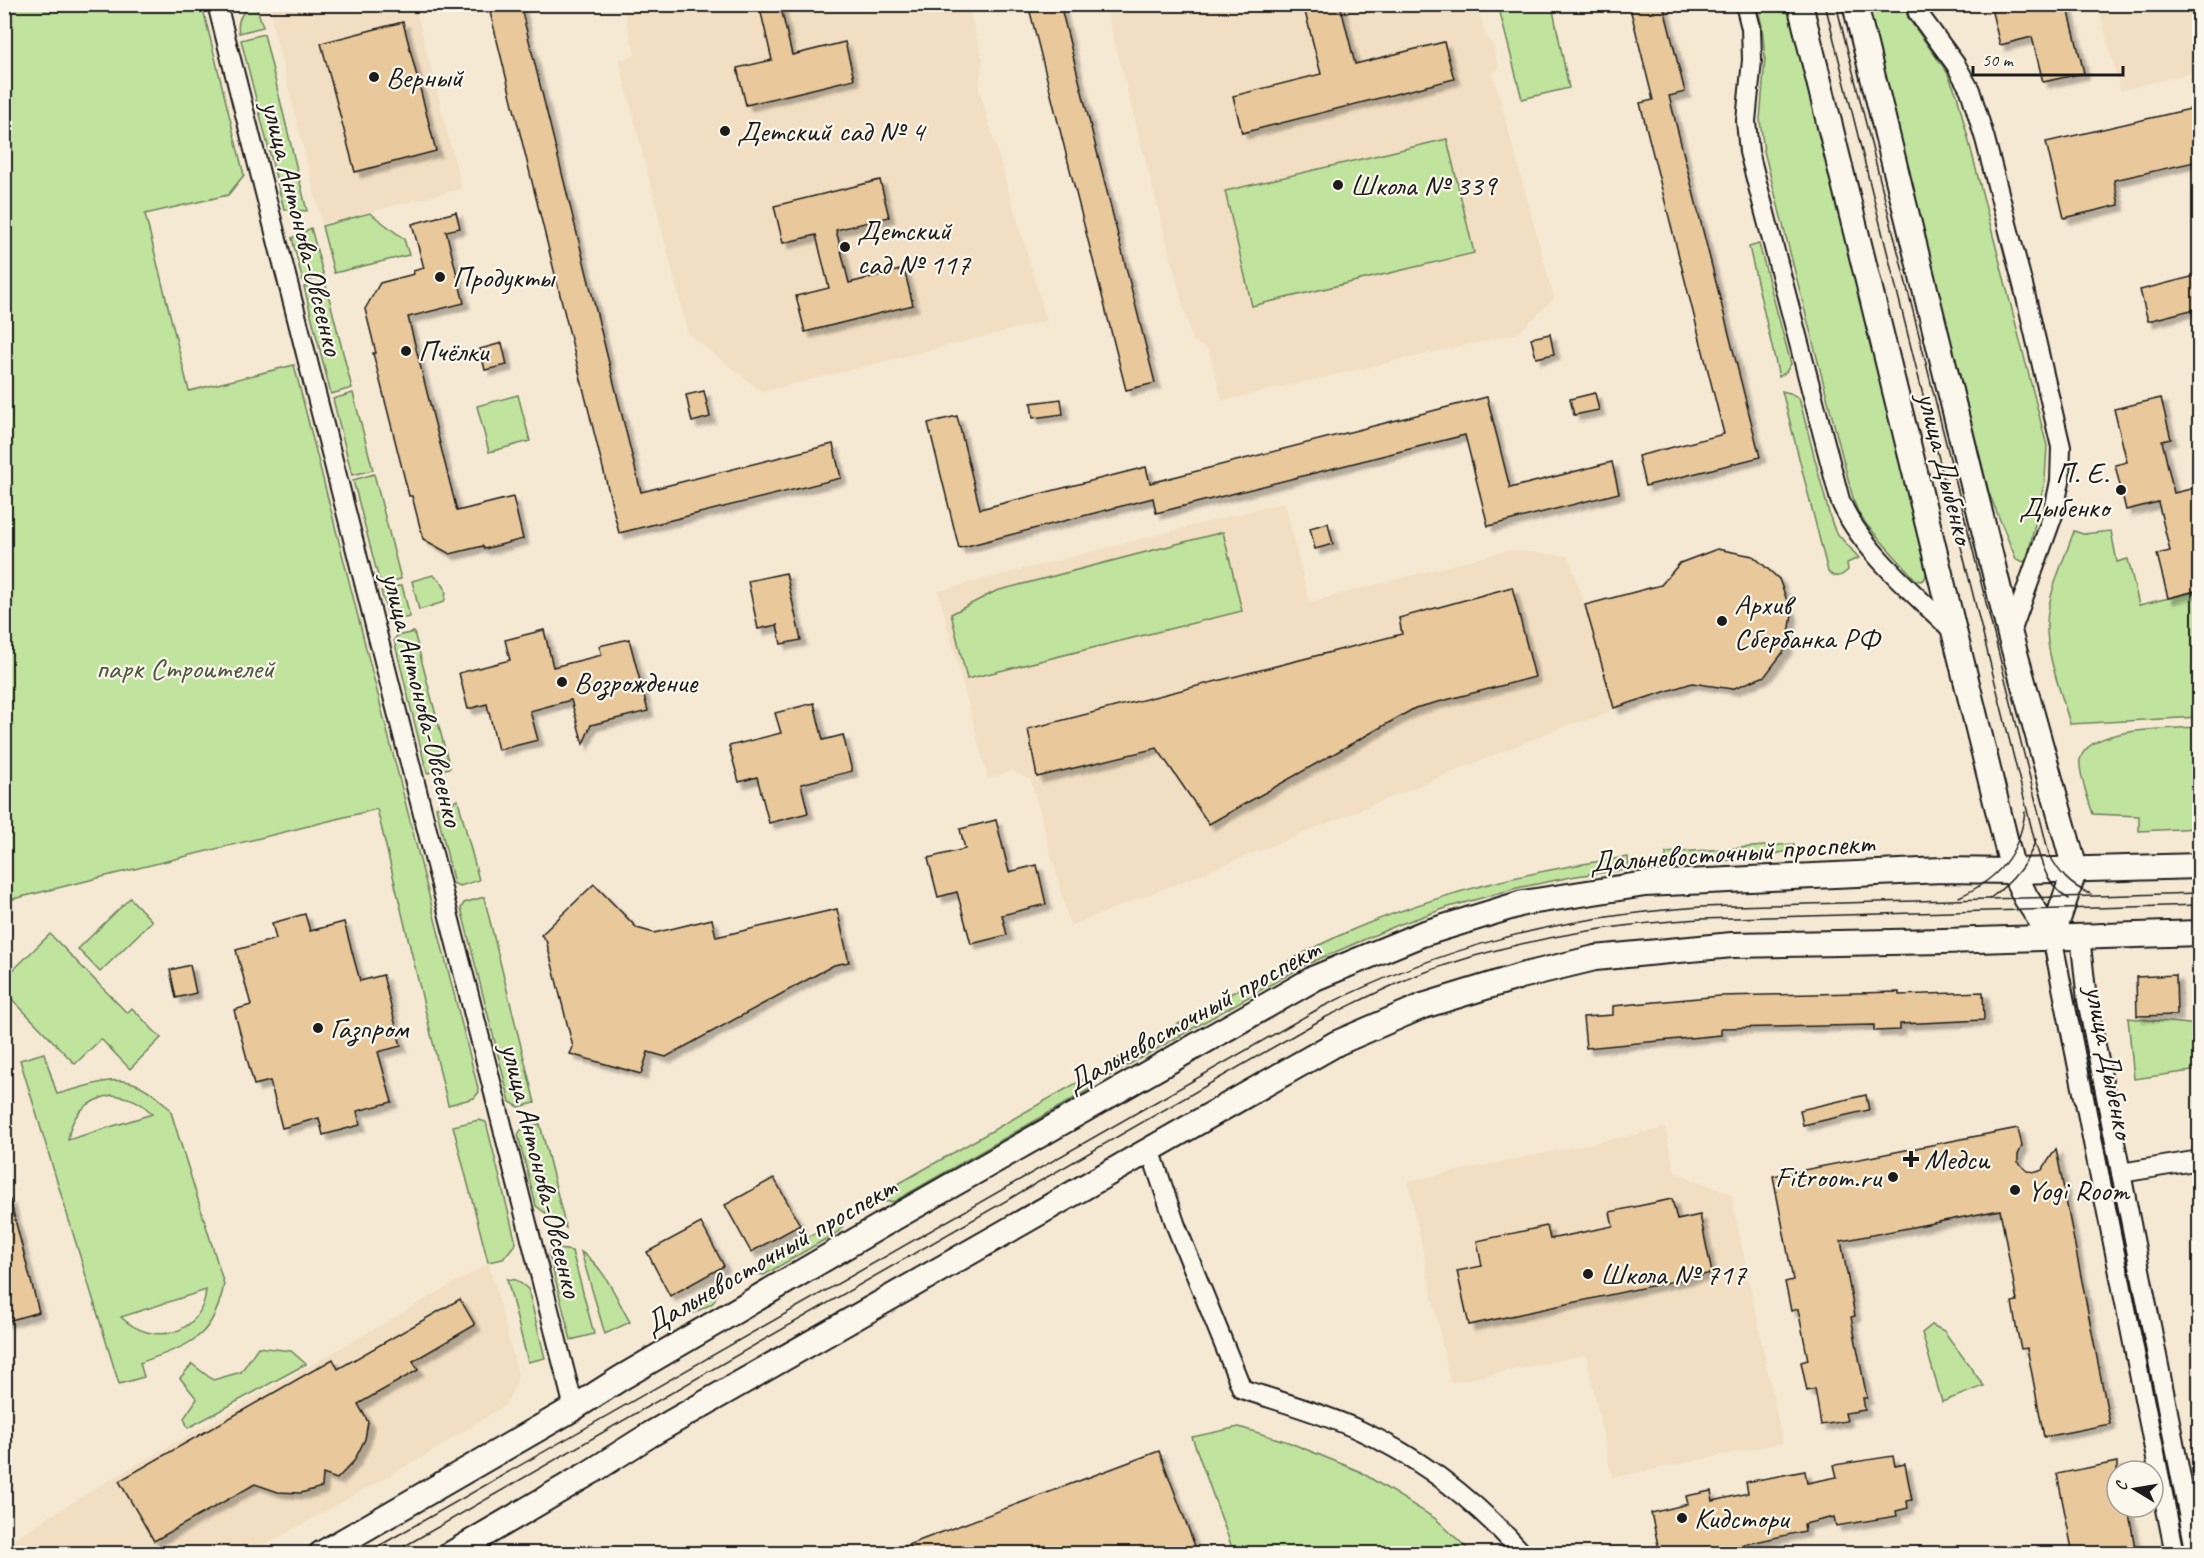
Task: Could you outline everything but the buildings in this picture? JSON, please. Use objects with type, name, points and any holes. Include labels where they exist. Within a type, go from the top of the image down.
[{"type":"main road","name":"улица Дыбенко","points":[[1800,4],[2013,871],[2026,898],[2052,937]]},
{"type":"main road","name":"улица Дыбенко","points":[[1855,4],[2010,635],[2075,869],[2052,937]]},
{"type":"main road","name":"Дальневосточный проспект","points":[[321,1554],[574,1408],[621,1378],[894,1218],[1315,978],[1422,934],[1523,903],[1645,884],[1942,870],[2013,871],[2199,866]]},
{"type":"main road","points":[[451,1554],[651,1434],[1337,1043],[1423,1006],[1521,976],[1595,958],[1732,945],[2199,933]]},
{"type":"street","name":"улица Антонова-Овсеенко","points":[[217,4],[574,1408]]},
{"type":"street","points":[[1745,4],[1751,28],[1752,60],[1746,121],[1749,152],[1840,500],[1855,528],[1886,565],[1953,631]]},
{"type":"street","points":[[1916,4],[1918,13],[1956,64],[1970,90],[2024,288],[2061,447],[2060,481],[2053,515],[2010,635]]},
{"type":"street","name":"улица Дыбенко","points":[[2080,936],[2087,1000],[2196,1554]]},
{"type":"street","name":"улица Дыбенко","points":[[2052,937],[2175,1554]]},
{"type":"street","points":[[1150,1149],[1172,1216],[1242,1389],[1359,1430],[1430,1469],[1472,1501],[1523,1554]]},
{"type":"street","points":[[2121,1173],[2199,1160]]},
{"type":"street","points":[[475,1554],[492,1530]]},
{"type":"shaded area","points":[[277,4],[415,5],[462,189],[322,224],[272,23],[272,6]]},
{"type":"shaded area","name":"Детский сад № 117","points":[[623,5],[968,5],[983,59],[979,89],[1047,321],[762,392],[688,334],[619,60],[635,55]]},
{"type":"shaded area","name":"Школа № 339","points":[[1105,5],[1478,5],[1485,36],[1492,42],[1499,69],[1493,73],[1554,298],[1519,333],[1222,401],[1209,351],[1192,340]]},
{"type":"shaded area","points":[[2098,5],[2199,5],[2199,71],[2120,91]]},
{"type":"shaded area","points":[[1285,502],[1309,602],[1509,550],[1568,556],[1585,605],[1614,708],[1598,718],[1568,725],[1070,926],[1031,780],[1012,771],[988,779],[938,591]]},
{"type":"shaded area","name":"Школа № 717","points":[[1665,1128],[1675,1172],[1731,1194],[1783,1443],[1612,1478],[1586,1355],[1450,1383],[1408,1181]]},
{"type":"shaded area","points":[[489,1263],[518,1374],[516,1386],[504,1406],[430,1453],[251,1553],[5,1554],[5,1544],[99,1486]]},
{"type":"green space","name":"парк Строителей","points":[[4,5],[202,5],[244,175],[228,195],[145,214],[189,391],[294,365],[479,1092],[474,1098],[448,1105],[377,809],[5,901]]},
{"type":"green space","points":[[256,5],[263,27],[239,33],[242,15],[247,9]]},
{"type":"green space","points":[[1498,5],[1552,5],[1569,88],[1522,99]]},
{"type":"green space","points":[[1757,5],[1790,5],[1915,506],[1926,574],[1925,579],[1921,581],[1916,580],[1866,524],[1854,502],[1764,151],[1760,120],[1765,59],[1762,26]]},
{"type":"green space","points":[[1867,5],[1904,5],[1908,18],[1947,72],[1957,95],[2047,446],[2045,480],[2027,559],[2024,562],[2016,559],[1989,493]]},
{"type":"green space","points":[[264,34],[307,211],[284,209],[241,40]]},
{"type":"green space","points":[[1447,139],[1474,253],[1252,306],[1225,191]]},
{"type":"green space","points":[[370,213],[404,239],[409,255],[334,273],[322,226]]},
{"type":"green space","points":[[311,228],[324,277],[303,282],[292,238]]},
{"type":"green space","points":[[1759,244],[1791,364],[1779,377],[1749,247]]},
{"type":"green space","points":[[325,282],[352,388],[331,394],[304,287]]},
{"type":"green space","points":[[1782,391],[1799,398],[1835,531],[1859,558],[1847,563],[1848,570],[1840,576],[1833,576],[1828,572]]},
{"type":"green space","points":[[353,393],[373,470],[352,475],[333,399]]},
{"type":"green space","points":[[518,395],[530,441],[489,452],[477,406]]},
{"type":"green space","points":[[374,474],[401,579],[380,584],[353,480]]},
{"type":"green space","points":[[2074,531],[2083,534],[2111,531],[2117,562],[2128,559],[2139,605],[2199,591],[2199,717],[2070,724],[2052,662],[2047,625],[2053,590]]},
{"type":"green space","points":[[1223,532],[1242,611],[967,679],[951,614],[996,591]]},
{"type":"green space","points":[[433,575],[444,587],[446,593],[444,602],[419,610],[412,581]]},
{"type":"green space","points":[[402,585],[410,617],[394,620],[389,618],[381,591]]},
{"type":"green space","points":[[414,632],[450,768],[427,773],[394,640],[397,636]]},
{"type":"green space","points":[[2199,727],[2199,828],[2139,831],[2139,816],[2093,814],[2080,765],[2086,749],[2114,735],[2151,729]]},
{"type":"green space","points":[[458,800],[479,880],[460,886],[454,884],[436,807]]},
{"type":"green space","points":[[1794,844],[1794,850],[1748,859],[1666,864],[1666,853]]},
{"type":"green space","points":[[1628,857],[1629,869],[1576,876],[1517,888],[1449,907],[1398,925],[1305,965],[1109,1076],[1104,1066],[1294,958],[1385,916],[1487,884],[1592,862]]},
{"type":"green space","points":[[484,897],[535,1103],[519,1107],[510,1102],[461,908],[464,903]]},
{"type":"green space","points":[[130,898],[152,921],[100,972],[78,949]]},
{"type":"green space","points":[[50,934],[127,1013],[132,1008],[161,1038],[130,1069],[101,1039],[75,1064],[5,992],[5,978]]},
{"type":"green space","points":[[2128,1018],[2199,1025],[2199,1070],[2134,1079]]},
{"type":"green space","points":[[44,1053],[57,1094],[117,1080],[142,1087],[170,1109],[224,1284],[213,1318],[206,1329],[185,1345],[140,1363],[144,1377],[119,1384],[20,1060]],"holes":[[[112,1095],[134,1100],[152,1114],[68,1140],[73,1123],[82,1110],[95,1100]],[[206,1290],[202,1306],[195,1318],[186,1327],[174,1332],[160,1334],[147,1332],[121,1317]]]},
{"type":"green space","points":[[1087,1077],[1092,1088],[895,1201],[868,1201]]},
{"type":"green space","points":[[479,1120],[486,1122],[516,1243],[503,1259],[488,1262],[453,1126]]},
{"type":"green space","points":[[540,1124],[566,1228],[536,1206],[518,1135],[524,1128]]},
{"type":"green space","points":[[837,1221],[843,1226],[838,1232],[764,1275],[757,1274],[759,1264]]},
{"type":"green space","points":[[553,1248],[572,1251],[594,1334],[571,1340],[549,1255],[549,1251]]},
{"type":"green space","points":[[581,1252],[603,1274],[630,1322],[605,1334]]},
{"type":"green space","points":[[507,1279],[516,1280],[528,1289],[545,1358],[528,1362]]},
{"type":"green space","points":[[724,1282],[713,1303],[694,1313],[689,1303]]},
{"type":"green space","points":[[1932,1325],[1944,1331],[1984,1386],[1942,1402],[1922,1333]]},
{"type":"green space","points":[[258,1347],[291,1351],[306,1364],[188,1428],[184,1418],[197,1399],[180,1378],[192,1364],[213,1380],[241,1372]]},
{"type":"green space","points":[[1239,1427],[1288,1442],[1359,1471],[1436,1519],[1472,1553],[1234,1553],[1192,1437]]},
{"type":"tram line","points":[[1825,4],[2035,842],[2050,881],[2069,899]]},
{"type":"tram line","points":[[1836,4],[2049,854],[2066,878],[2091,894]]},
{"type":"tram line","points":[[1959,897],[1985,882],[2004,864],[2018,841],[2025,812]]},
{"type":"tram line","points":[[1989,899],[2017,873],[2036,839]]},
{"type":"tram line","points":[[365,1554],[1320,1008],[1413,967],[1458,951],[1551,927],[1599,918],[1700,907],[2200,893]]},
{"type":"tram line","points":[[391,1554],[1324,1018],[1415,976],[1520,944],[1591,930],[1663,922],[1700,919],[2200,905]]},
{"type":"place","name":"Верный","points":[[374,77]]},
{"type":"place","name":"Детский сад № 4","points":[[725,131]]},
{"type":"place","name":"Школа № 339","points":[[1338,185]]},
{"type":"place","name":"Детский сад № 117","points":[[845,247]]},
{"type":"place","name":"Продукты","points":[[440,277]]},
{"type":"place","name":"Пчёлки","points":[[406,351]]},
{"type":"place","name":"П. Е. Дыбенко","points":[[2121,490]]},
{"type":"place","name":"Архив Сбербанка РФ","points":[[1722,621]]},
{"type":"place","name":"Возрождение","points":[[562,682]]},
{"type":"place","name":"Газпром","points":[[318,1028]]},
{"type":"place","name":"Медси","points":[[1911,1159]]},
{"type":"place","name":"Fitroom.ru","points":[[1893,1177]]},
{"type":"place","name":"Yogi Room","points":[[2015,1190]]},
{"type":"place","name":"Школа № 717","points":[[1588,1274]]},
{"type":"place","name":"Кидстори","points":[[1682,1518]]}]
